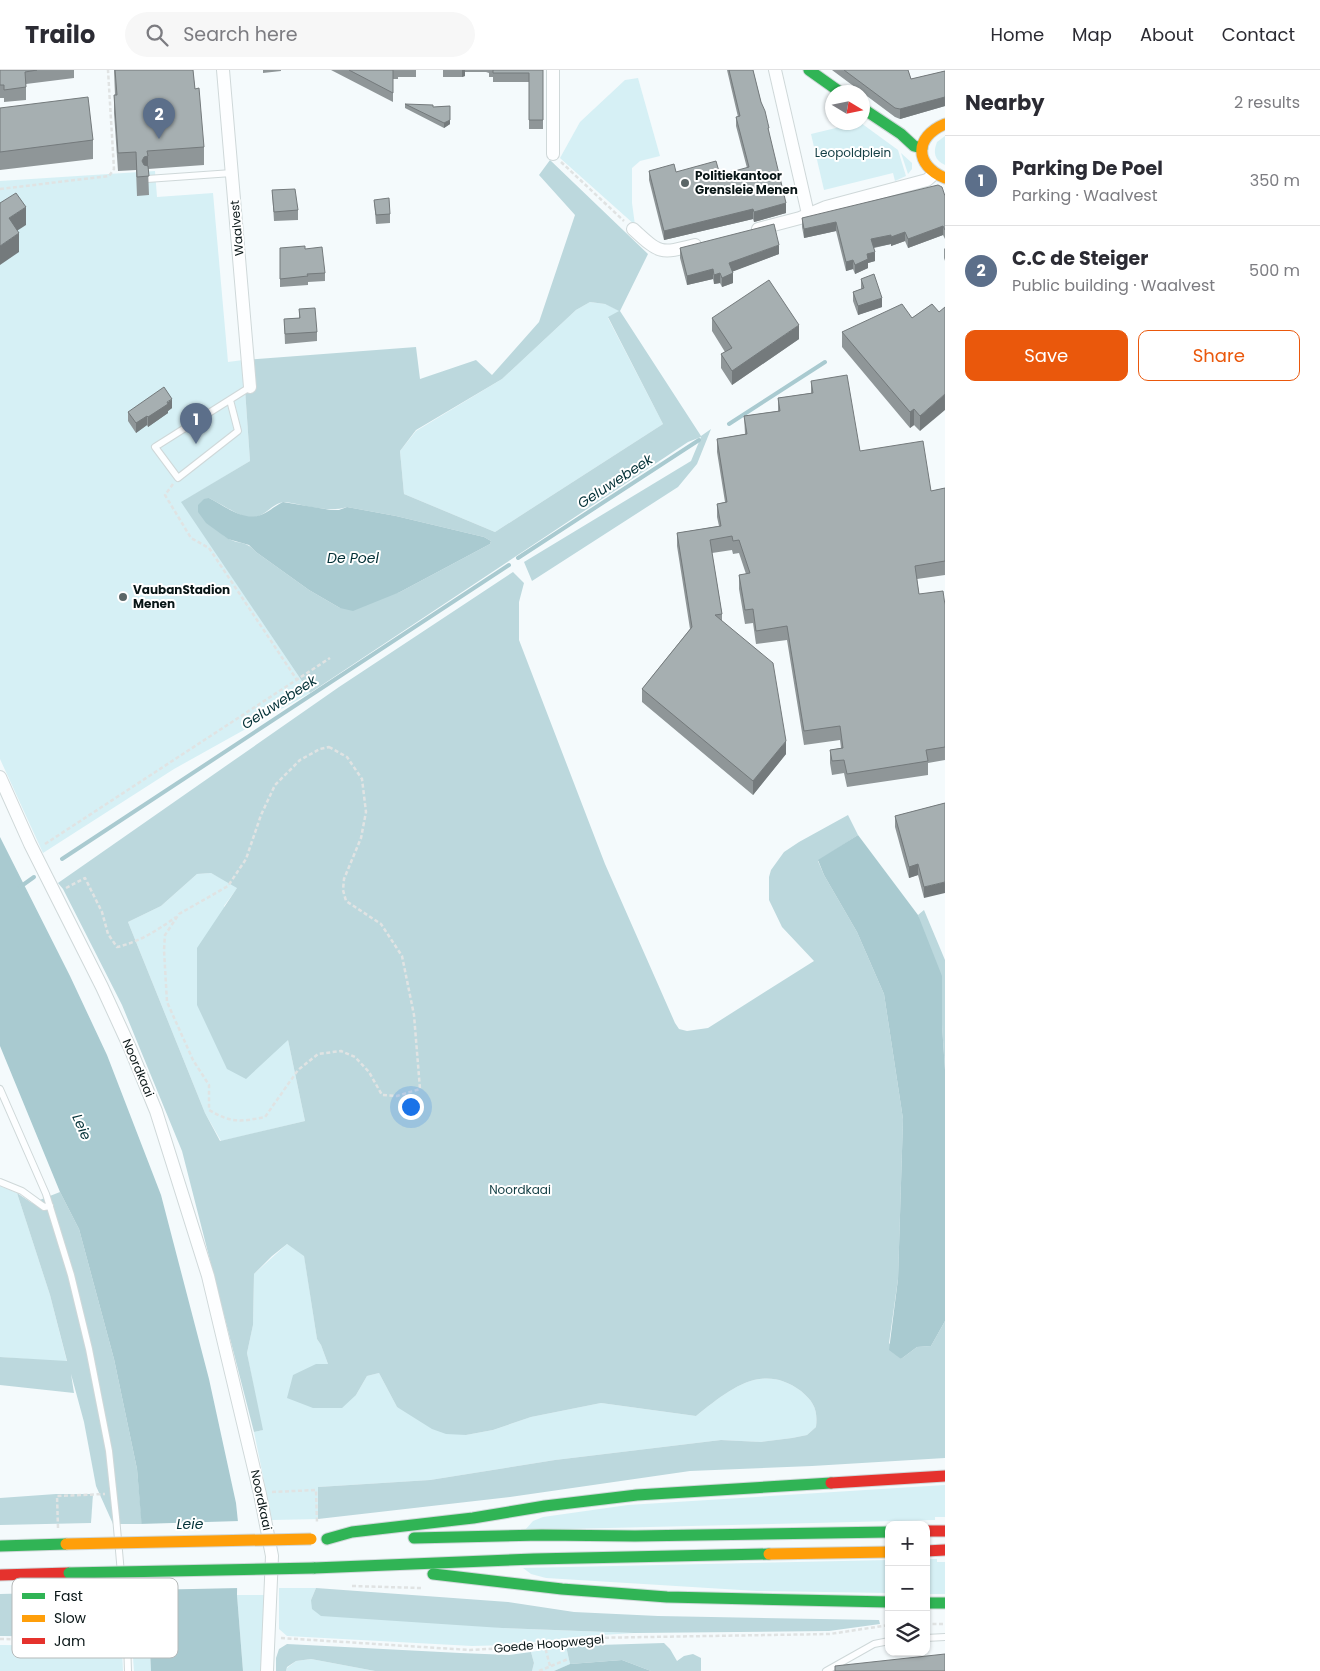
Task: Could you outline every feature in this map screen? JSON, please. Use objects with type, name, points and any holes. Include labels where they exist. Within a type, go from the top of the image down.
[{"type":"main road","points":[[809,70],[830,85]]},
{"type":"main road","points":[[870,113],[901,134],[914,146],[922,148]]},
{"type":"main road","points":[[939,176],[924,163],[922,148],[926,136],[932,130],[945,124]]},
{"type":"main road","points":[[901,134],[926,136]]},
{"type":"main road","points":[[327,1539],[352,1532],[473,1518],[545,1506],[637,1496],[945,1476]]},
{"type":"main road","points":[[930,1531],[945,1531]]},
{"type":"main road","points":[[404,1539],[542,1534],[635,1536],[885,1532]]},
{"type":"main road","points":[[0,1546],[385,1539]]},
{"type":"main road","points":[[930,1551],[945,1550]]},
{"type":"main road","points":[[0,1575],[314,1568],[534,1559],[885,1552]]},
{"type":"main road","points":[[375,1565],[409,1571],[562,1589],[667,1597],[885,1602]]},
{"type":"main road","points":[[930,1603],[945,1603]]},
{"type":"street","name":"Waalvest","points":[[223,70],[250,386]]},
{"type":"street","points":[[552,154],[553,70]]},
{"type":"street","points":[[775,70],[808,214]]},
{"type":"street","points":[[913,183],[924,163]]},
{"type":"street","points":[[750,231],[800,218],[826,207],[939,176]]},
{"type":"street","points":[[633,229],[654,248],[669,252],[705,242]]},
{"type":"street","name":"Noordkaai","points":[[0,777],[130,1048],[156,1110],[208,1276],[260,1494],[272,1556],[267,1671]]},
{"type":"lane","points":[[147,179],[232,173]]},
{"type":"lane","points":[[230,400],[238,431],[178,478],[155,447],[250,386]]},
{"type":"lane","points":[[0,1089],[50,1206],[71,1275],[89,1349],[109,1451],[121,1578]]},
{"type":"lane","points":[[0,1182],[22,1191],[44,1207],[50,1206]]},
{"type":"lane","points":[[930,1638],[945,1637]]},
{"type":"lane","points":[[826,1671],[874,1644],[885,1641]]},
{"type":"lane","points":[[128,1658],[128,1671]]},
{"type":"path","points":[[0,189],[108,176],[114,169],[108,70]]},
{"type":"path","points":[[552,154],[635,232],[633,229]]},
{"type":"path","points":[[178,478],[164,495],[191,538],[209,548],[297,680]]},
{"type":"path","points":[[36,854],[330,658]]},
{"type":"path","points":[[54,890],[85,878],[102,912],[108,934],[117,947],[144,937],[161,928],[179,914],[228,886],[246,859],[261,815],[275,785],[300,760],[320,749],[329,747],[347,757],[362,779],[366,812],[362,838],[344,880],[343,890],[346,902],[381,924],[402,956],[414,1015],[420,1089],[397,1096],[382,1095],[369,1072],[355,1057],[341,1051],[318,1054],[298,1070],[265,1117],[244,1121],[224,1118],[209,1110],[209,1085],[193,1060],[177,1028],[167,1002],[165,935],[179,914]]},
{"type":"path","points":[[260,1494],[316,1490],[316,1520]]},
{"type":"path","points":[[59,1532],[57,1496],[114,1494]]},
{"type":"path","points":[[930,1624],[945,1624]]},
{"type":"path","name":"Goede Hoopwegel","points":[[269,1637],[470,1650],[587,1638],[830,1634],[885,1626]]},
{"type":"path","points":[[544,1643],[550,1666]]},
{"type":"path","points":[[539,1671],[568,1659]]},
{"type":"green space","points":[[638,78],[660,156],[640,161],[632,168],[632,203],[635,225],[560,158],[580,122],[625,80]]},
{"type":"green space","name":"Leopoldplein","points":[[828,130],[870,130],[898,150],[906,176],[895,181],[893,173],[824,190],[811,134]]},
{"type":"green space","points":[[945,136],[945,165],[937,158],[935,149],[937,142]]},
{"type":"green space","points":[[901,153],[912,163],[912,169],[908,174]]},
{"type":"green space","points":[[550,160],[648,254],[620,311],[701,436],[711,429],[697,464],[678,487],[532,581],[524,562],[691,461],[701,437],[688,442],[310,693],[181,502],[250,461],[243,360],[416,347],[420,379],[476,360],[492,375],[539,322],[575,215],[539,175]],"holes":[[[590,302],[605,304],[619,311],[608,317],[663,424],[495,532],[404,494],[400,451],[416,430],[502,379],[576,310]],[[209,498],[247,517],[258,516],[276,504],[286,502],[324,509],[347,507],[396,516],[484,537],[491,541],[490,544],[400,592],[340,608],[309,590],[249,546],[224,536],[215,521]]]},
{"type":"green space","name":"VaubanStadion Menen","points":[[155,171],[157,197],[213,193],[228,362],[243,360],[250,461],[182,502],[310,693],[174,769],[43,853],[0,759],[0,181]]},
{"type":"green space","points":[[590,302],[605,304],[620,311],[608,318],[663,424],[495,532],[404,494],[400,451],[416,431],[502,379],[576,310]]},
{"type":"green space","name":"Noordkaai","points":[[513,572],[524,583],[519,602],[519,640],[605,864],[679,1029],[687,1031],[708,1028],[814,961],[782,927],[769,900],[769,877],[771,870],[784,852],[848,815],[858,835],[818,861],[857,932],[884,994],[903,1119],[898,1279],[889,1343],[901,1359],[917,1347],[931,1346],[945,1321],[945,1458],[690,1471],[510,1497],[318,1519],[318,1487],[430,1480],[555,1460],[721,1440],[761,1442],[807,1435],[816,1427],[816,1411],[805,1395],[786,1382],[772,1379],[759,1379],[733,1389],[696,1416],[601,1403],[531,1417],[493,1430],[466,1435],[446,1434],[432,1429],[397,1407],[379,1373],[367,1376],[356,1395],[342,1408],[313,1408],[287,1398],[293,1375],[316,1364],[328,1364],[317,1339],[304,1256],[287,1244],[254,1274],[253,1325],[247,1353],[263,1430],[254,1432],[182,1151],[122,1005],[63,889],[58,883],[339,687]],"holes":[[[211,873],[237,888],[197,948],[197,1005],[227,1069],[246,1079],[288,1040],[305,1121],[220,1141],[205,1113],[128,922],[161,906],[197,874]]]},
{"type":"green space","points":[[211,873],[238,887],[224,906],[288,1040],[305,1121],[221,1141],[205,1113],[128,922],[161,906],[197,874]]},
{"type":"green space","points":[[924,910],[945,960],[945,1070],[942,1025],[918,915]]},
{"type":"green space","points":[[0,1186],[17,1193],[50,1295],[67,1362],[0,1357]]},
{"type":"green space","points":[[60,1192],[79,1229],[114,1359],[137,1469],[142,1524],[113,1524],[96,1486],[84,1422],[71,1374],[74,1393],[0,1385],[0,1357],[67,1361],[50,1295],[17,1193],[32,1203]]},
{"type":"green space","points":[[287,1244],[304,1255],[317,1339],[328,1364],[356,1395],[367,1376],[379,1373],[397,1407],[466,1435],[493,1430],[531,1417],[601,1403],[696,1416],[733,1389],[759,1379],[786,1382],[801,1391],[809,1399],[816,1411],[816,1427],[807,1435],[761,1442],[721,1440],[555,1460],[430,1480],[318,1487],[318,1519],[272,1520],[254,1432],[262,1430],[247,1353],[253,1325],[254,1274]]},
{"type":"green space","points":[[945,1485],[945,1517],[935,1517],[935,1520],[525,1530],[533,1521],[543,1517],[628,1505]]},
{"type":"green space","points":[[56,1494],[93,1494],[91,1523],[0,1525],[0,1498]]},
{"type":"green space","points":[[930,1559],[937,1559],[937,1562],[945,1562],[945,1594],[930,1594]]},
{"type":"green space","points":[[885,1560],[885,1593],[757,1591],[546,1578],[531,1574],[523,1568]]},
{"type":"green space","points":[[279,1588],[316,1588],[311,1600],[502,1628],[634,1633],[586,1636],[509,1645],[472,1646],[287,1636],[279,1629]]},
{"type":"green space","points":[[316,1588],[508,1602],[574,1612],[658,1616],[879,1620],[880,1624],[829,1631],[634,1633],[502,1628],[321,1616],[312,1609],[311,1600]]},
{"type":"green space","points":[[0,1594],[12,1594],[12,1636],[0,1636]]},
{"type":"green space","points":[[237,1595],[264,1595],[262,1671],[243,1671]]},
{"type":"green space","points":[[664,1643],[677,1661],[684,1656],[693,1654],[701,1658],[701,1671],[651,1671],[622,1660],[570,1664],[566,1646]]},
{"type":"green space","points":[[287,1644],[509,1655],[531,1652],[534,1663],[532,1671],[375,1671],[311,1659],[296,1661],[287,1667],[286,1671],[276,1671],[276,1658],[279,1649]]},
{"type":"green space","points":[[0,1645],[12,1645],[12,1658],[122,1658],[123,1671],[0,1671]]},
{"type":"green space","points":[[566,1646],[570,1664],[554,1671],[532,1671],[534,1663],[531,1652]]},
{"type":"green space","points":[[133,1658],[150,1658],[151,1671],[134,1671]]},
{"type":"green space","points":[[311,1659],[375,1671],[286,1671],[296,1661]]},
{"type":"water","name":"De Poel","points":[[209,498],[235,512],[249,516],[263,514],[283,502],[331,510],[347,507],[396,516],[484,537],[491,541],[490,544],[400,592],[353,611],[340,608],[309,590],[249,545],[228,539],[206,523],[198,512],[198,505],[204,499]]},
{"type":"water","points":[[858,835],[918,915],[942,976],[942,1025],[945,1070],[945,1321],[931,1346],[917,1347],[901,1359],[889,1350],[898,1279],[903,1119],[884,994],[857,932],[824,875],[818,860]]},
{"type":"water","name":"Leie","points":[[0,837],[70,976],[107,1055],[161,1195],[209,1379],[236,1503],[238,1522],[237,1595],[243,1671],[151,1671],[150,1658],[178,1658],[178,1578],[146,1578],[137,1469],[114,1359],[79,1229],[60,1192],[0,1046]]},
{"type":"water","points":[[622,1660],[651,1671],[554,1671],[570,1664]]},
{"type":"pier","points":[[240,1521],[240,1588],[178,1589],[178,1578],[144,1578],[139,1524]]},
{"type":"building","points":[[0,70],[37,70],[25,72],[26,87],[4,90],[4,85],[0,85]]},
{"type":"building","points":[[115,70],[193,70],[195,89],[199,88],[204,147],[147,151],[148,156],[144,157],[142,161],[144,165],[148,166],[149,176],[137,177],[136,152],[118,153],[114,95],[117,95]]},
{"type":"building","points":[[349,70],[393,70],[393,93]]},
{"type":"building","points":[[493,70],[543,70],[543,120],[529,120],[529,73],[493,73]]},
{"type":"building","name":"Politiekantoor Grensleie Menen","points":[[729,70],[753,70],[765,111],[786,203],[754,212],[753,209],[664,231],[649,171],[674,164],[676,172],[716,161],[720,175],[749,167],[736,117],[740,116]]},
{"type":"building","points":[[844,70],[908,70],[911,79],[945,71],[945,97],[900,109],[895,108],[870,89],[870,85],[864,85]]},
{"type":"building","points":[[88,97],[93,140],[0,152],[0,108]]},
{"type":"building","points":[[405,104],[433,105],[433,107],[450,106],[450,120],[444,123]]},
{"type":"building","points":[[938,185],[942,187],[945,196],[945,230],[943,226],[908,239],[905,232],[891,237],[891,235],[871,239],[875,252],[867,254],[868,259],[855,265],[853,260],[846,262],[836,222],[804,229],[802,218]]},
{"type":"building","points":[[295,189],[298,210],[274,212],[272,190]]},
{"type":"building","points":[[16,193],[26,207],[9,218],[19,233],[0,246],[0,203]]},
{"type":"building","points":[[389,198],[390,214],[376,215],[374,200]]},
{"type":"building","points":[[774,224],[779,245],[729,263],[733,273],[722,278],[720,273],[714,275],[713,269],[687,276],[680,248]]},
{"type":"building","points":[[305,246],[305,249],[322,247],[325,273],[280,279],[280,248]]},
{"type":"building","points":[[874,274],[882,298],[858,306],[853,292],[864,288],[861,279]]},
{"type":"building","points":[[769,280],[799,325],[732,371],[721,354],[732,348],[712,318]]},
{"type":"building","points":[[902,304],[912,318],[932,304],[939,312],[945,307],[945,394],[920,416],[914,409],[910,412],[842,332]]},
{"type":"building","points":[[315,308],[317,332],[285,334],[284,319],[300,318],[299,309]]},
{"type":"building","points":[[847,375],[860,451],[923,441],[931,491],[945,488],[945,561],[915,566],[919,594],[943,591],[945,605],[945,747],[926,750],[928,761],[847,774],[844,760],[832,761],[830,750],[843,748],[840,726],[804,731],[787,626],[756,631],[753,609],[745,610],[739,575],[750,573],[739,540],[733,541],[732,536],[710,540],[722,614],[715,615],[773,663],[786,741],[753,781],[642,689],[692,627],[677,533],[721,526],[717,504],[727,502],[717,439],[747,434],[744,416],[780,411],[778,398],[813,393],[811,381]]},
{"type":"building","points":[[164,387],[172,399],[167,402],[168,404],[136,423],[128,412]]},
{"type":"building","points":[[945,803],[945,882],[924,887],[918,864],[909,867],[895,816]]},
{"type":"building","points":[[945,1654],[945,1671],[835,1671],[835,1666]]},
{"type":"waterway","name":"Geluwebeek","points":[[729,424],[825,362]]},
{"type":"waterway","name":"Geluwebeek","points":[[518,558],[699,440]]},
{"type":"waterway","name":"Geluwebeek","points":[[62,859],[509,565]]},
{"type":"waterway","name":"Geluwebeek","points":[[20,887],[34,877]]},
{"type":"traffic: fast","points":[[809,70],[830,85]]},
{"type":"traffic: fast","points":[[870,113],[901,134],[914,146],[922,148]]},
{"type":"traffic: fast","points":[[327,1539],[352,1532],[473,1518],[545,1506],[637,1495],[831,1483]]},
{"type":"traffic: fast","points":[[414,1538],[885,1532]]},
{"type":"traffic: fast","points":[[0,1546],[66,1544]]},
{"type":"traffic: fast","points":[[314,1568],[534,1559],[769,1554]]},
{"type":"traffic: fast","points":[[69,1573],[314,1568]]},
{"type":"traffic: fast","points":[[433,1574],[562,1589],[667,1597],[885,1602]]},
{"type":"traffic: fast","points":[[930,1603],[945,1603]]},
{"type":"traffic: slow","points":[[945,124],[928,136],[923,143],[922,151],[923,159],[928,166],[945,178]]},
{"type":"traffic: slow","points":[[66,1544],[311,1539]]},
{"type":"traffic: slow","points":[[769,1554],[885,1552]]},
{"type":"traffic: jam","points":[[831,1483],[945,1476]]},
{"type":"traffic: jam","points":[[930,1531],[945,1531]]},
{"type":"traffic: jam","points":[[930,1551],[945,1550]]},
{"type":"traffic: jam","points":[[0,1575],[69,1573]]},
{"type":"place","name":"C.C de Steiger","points":[[159,139]]},
{"type":"place","name":"Politiekantoor Grensleie Menen","points":[[685,183]]},
{"type":"place","name":"Parking De Poel","points":[[196,444]]},
{"type":"place","name":"VaubanStadion Menen","points":[[123,597]]}]
